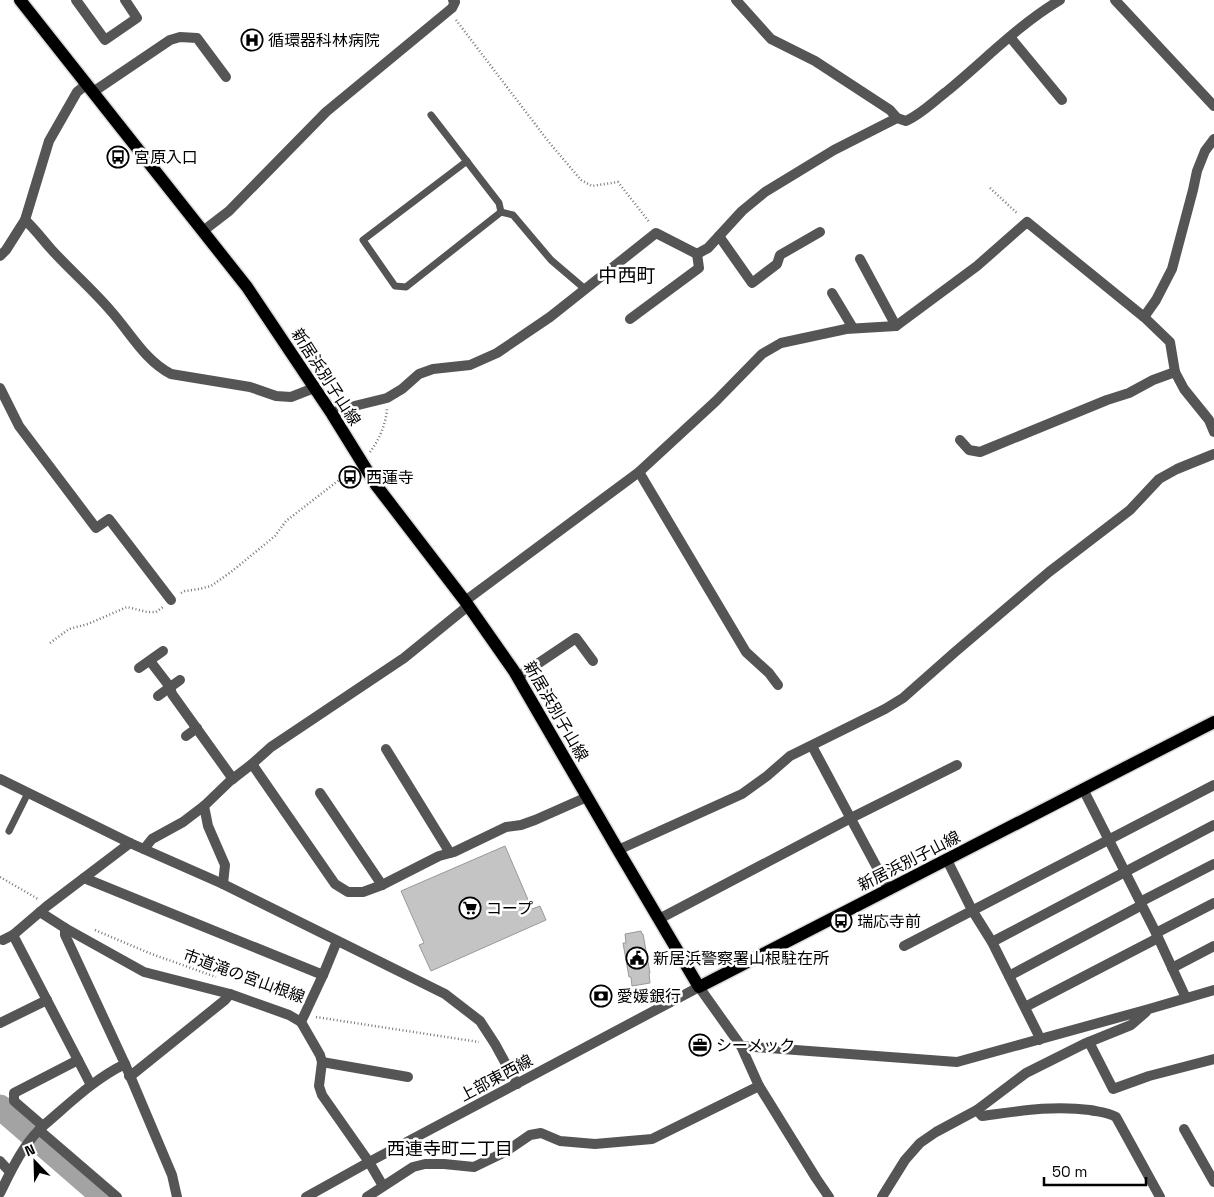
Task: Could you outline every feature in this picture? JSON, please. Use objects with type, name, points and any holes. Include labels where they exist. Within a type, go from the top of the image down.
[{"type":"main road","name":"新居浜別子山線","points":[[20,0],[247,286],[332,414],[376,485],[466,603],[518,677],[700,987],[1214,722]]},
{"type":"street","points":[[76,0],[105,40],[137,18],[125,0]]},
{"type":"street","points":[[203,231],[229,211],[326,112],[449,11],[455,2],[453,0]]},
{"type":"street","points":[[736,0],[771,39],[815,61],[890,110],[897,118],[906,121],[916,116],[1046,8],[1060,0]]},
{"type":"street","points":[[1115,0],[1214,106]]},
{"type":"street","points":[[0,256],[6,250],[25,220],[49,141],[77,92],[90,88],[170,40],[180,37],[197,38],[226,77]]},
{"type":"street","points":[[1010,37],[1062,100]]},
{"type":"street","points":[[697,254],[708,248],[742,211],[765,192],[834,150],[897,118]]},
{"type":"street","points":[[1144,317],[1156,300],[1172,269],[1197,171],[1205,152],[1214,140]]},
{"type":"street","points":[[25,220],[111,310],[159,368],[171,374],[250,387],[276,396],[291,397],[314,388]]},
{"type":"street","points":[[144,849],[152,839],[183,822],[204,806],[271,747],[404,658],[466,603],[639,472],[716,401],[762,354],[781,344],[846,329],[896,326],[977,266],[1027,222],[1144,317],[1170,342],[1175,372],[1184,390],[1209,420],[1214,432]]},
{"type":"street","points":[[719,236],[752,283],[777,264],[780,255],[820,232]]},
{"type":"street","points":[[332,414],[342,409],[387,398],[419,374],[434,369],[470,366],[497,353],[550,317],[656,233],[697,254]]},
{"type":"street","points":[[630,319],[699,268],[697,254]]},
{"type":"street","points":[[860,259],[896,326]]},
{"type":"street","points":[[832,293],[853,328]]},
{"type":"street","points":[[960,440],[969,450],[980,452],[1107,400],[1129,393],[1153,380],[1175,372]]},
{"type":"street","points":[[0,388],[18,426],[96,528],[109,518],[171,600]]},
{"type":"street","points":[[618,850],[742,794],[790,756],[885,709],[903,698],[1049,572],[1130,510],[1159,479],[1177,469],[1214,454]]},
{"type":"street","points":[[639,472],[746,652],[769,673],[778,685]]},
{"type":"street","points":[[518,677],[576,638],[593,661]]},
{"type":"street","points":[[139,668],[163,651]]},
{"type":"street","points":[[150,660],[233,779]]},
{"type":"street","points":[[158,696],[180,680]]},
{"type":"street","points":[[186,736],[197,728]]},
{"type":"street","points":[[812,746],[889,890]]},
{"type":"street","points":[[386,749],[450,853]]},
{"type":"street","points":[[252,764],[335,884],[348,892],[363,892],[382,885],[439,856],[450,853],[506,826],[521,825],[535,820],[587,797]]},
{"type":"street","points":[[659,919],[957,764]]},
{"type":"street","points":[[0,780],[130,843],[223,884],[445,994],[480,1021],[517,1084]]},
{"type":"street","points":[[904,946],[1214,785]]},
{"type":"street","points":[[1083,789],[1141,903],[1186,998]]},
{"type":"street","points":[[320,793],[382,885]]},
{"type":"street","points":[[204,806],[208,826],[225,865],[223,884]]},
{"type":"street","points":[[992,942],[1214,825]]},
{"type":"street","points":[[91,1085],[47,1000],[4,938],[130,843]]},
{"type":"street","points":[[946,860],[972,910],[992,942],[1038,1034],[1039,1040]]},
{"type":"street","points":[[1009,976],[1214,864]]},
{"type":"street","points":[[84,878],[323,975]]},
{"type":"street","points":[[1025,1008],[1214,903]]},
{"type":"street","points":[[44,909],[65,928],[144,972],[230,994],[289,1014],[301,1022],[320,1055],[322,1062],[319,1086],[322,1095],[369,1162],[383,1186]]},
{"type":"street","points":[[65,928],[65,935],[125,1064],[172,1175],[177,1197]]},
{"type":"street","points":[[301,1022],[337,941]]},
{"type":"street","points":[[1172,968],[1214,946]]},
{"type":"street","points":[[700,987],[741,1046],[759,1086],[816,1178],[830,1197]]},
{"type":"street","name":"上部東西線","points":[[306,1197],[700,987]]},
{"type":"street","points":[[741,1046],[957,1062],[1150,1010],[1214,990]]},
{"type":"street","points":[[130,1076],[226,1000],[230,994]]},
{"type":"street","points":[[0,1023],[47,1000]]},
{"type":"street","points":[[882,1197],[906,1160],[920,1143],[936,1132],[977,1110],[1026,1073],[1131,1024],[1150,1010]]},
{"type":"street","points":[[1089,1042],[1113,1089],[1149,1076],[1214,1059]]},
{"type":"street","points":[[78,1060],[14,1093],[14,1101],[40,1129],[117,1197]]},
{"type":"street","points":[[322,1062],[408,1077]]},
{"type":"street","points":[[0,1192],[29,1142],[40,1129],[91,1085],[114,1069],[125,1064]]},
{"type":"street","points":[[367,1197],[413,1168],[425,1164],[474,1167],[505,1152],[530,1135],[541,1133],[560,1141],[595,1144],[652,1139],[759,1086]]},
{"type":"street","points":[[977,1110],[982,1116],[1039,1108],[1070,1108],[1110,1113],[1116,1117],[1160,1197]]},
{"type":"street","points":[[1184,1129],[1214,1182]]},
{"type":"street","points":[[0,1160],[10,1172]]},
{"type":"lane","points":[[431,115],[499,203],[500,212]]},
{"type":"lane","points":[[467,161],[363,240],[395,286],[406,287],[500,212]]},
{"type":"lane","points":[[500,212],[513,215],[551,260],[584,289]]},
{"type":"lane","points":[[9,831],[28,793]]},
{"type":"path","points":[[449,11],[581,180],[592,186],[618,182],[654,227],[656,233]]},
{"type":"path","points":[[990,188],[1027,222]]},
{"type":"path","points":[[50,643],[69,629],[88,624],[127,607],[147,612],[156,612],[185,591],[211,586],[231,572],[275,536],[286,521],[362,462],[375,444],[386,419],[387,398]]},
{"type":"path","points":[[0,877],[32,895],[44,909]]},
{"type":"path","name":"市道滝の宮山根線","points":[[88,927],[149,953],[223,980]]},
{"type":"path","name":"市道滝の宮山根線","points":[[307,1010],[310,1016],[495,1044]]},
{"type":"building","name":"コープ","points":[[505,846],[532,909],[540,906],[546,920],[431,971],[419,945],[424,943],[401,891]]},
{"type":"building","name":"新居浜警察署山根駐在所","points":[[641,931],[650,973],[650,983],[632,986],[623,943],[626,943],[625,934]]},
{"type":"waterway","points":[[0,1107],[104,1197]]},
{"type":"place","name":"循環器科林病院","points":[[252,40]]},
{"type":"place","name":"宮原入口","points":[[118,157]]},
{"type":"place","name":"西蓮寺","points":[[350,477]]},
{"type":"place","name":"コープ","points":[[470,908]]},
{"type":"place","name":"瑞応寺前","points":[[841,921]]},
{"type":"place","name":"新居浜警察署山根駐在所","points":[[637,958]]},
{"type":"place","name":"愛媛銀行","points":[[601,996]]},
{"type":"place","name":"シーメック","points":[[700,1045]]},
{"type":"district","name":"中西町","points":[[627,275]]},
{"type":"district","name":"西連寺町二丁目","points":[[450,1148]]}]
